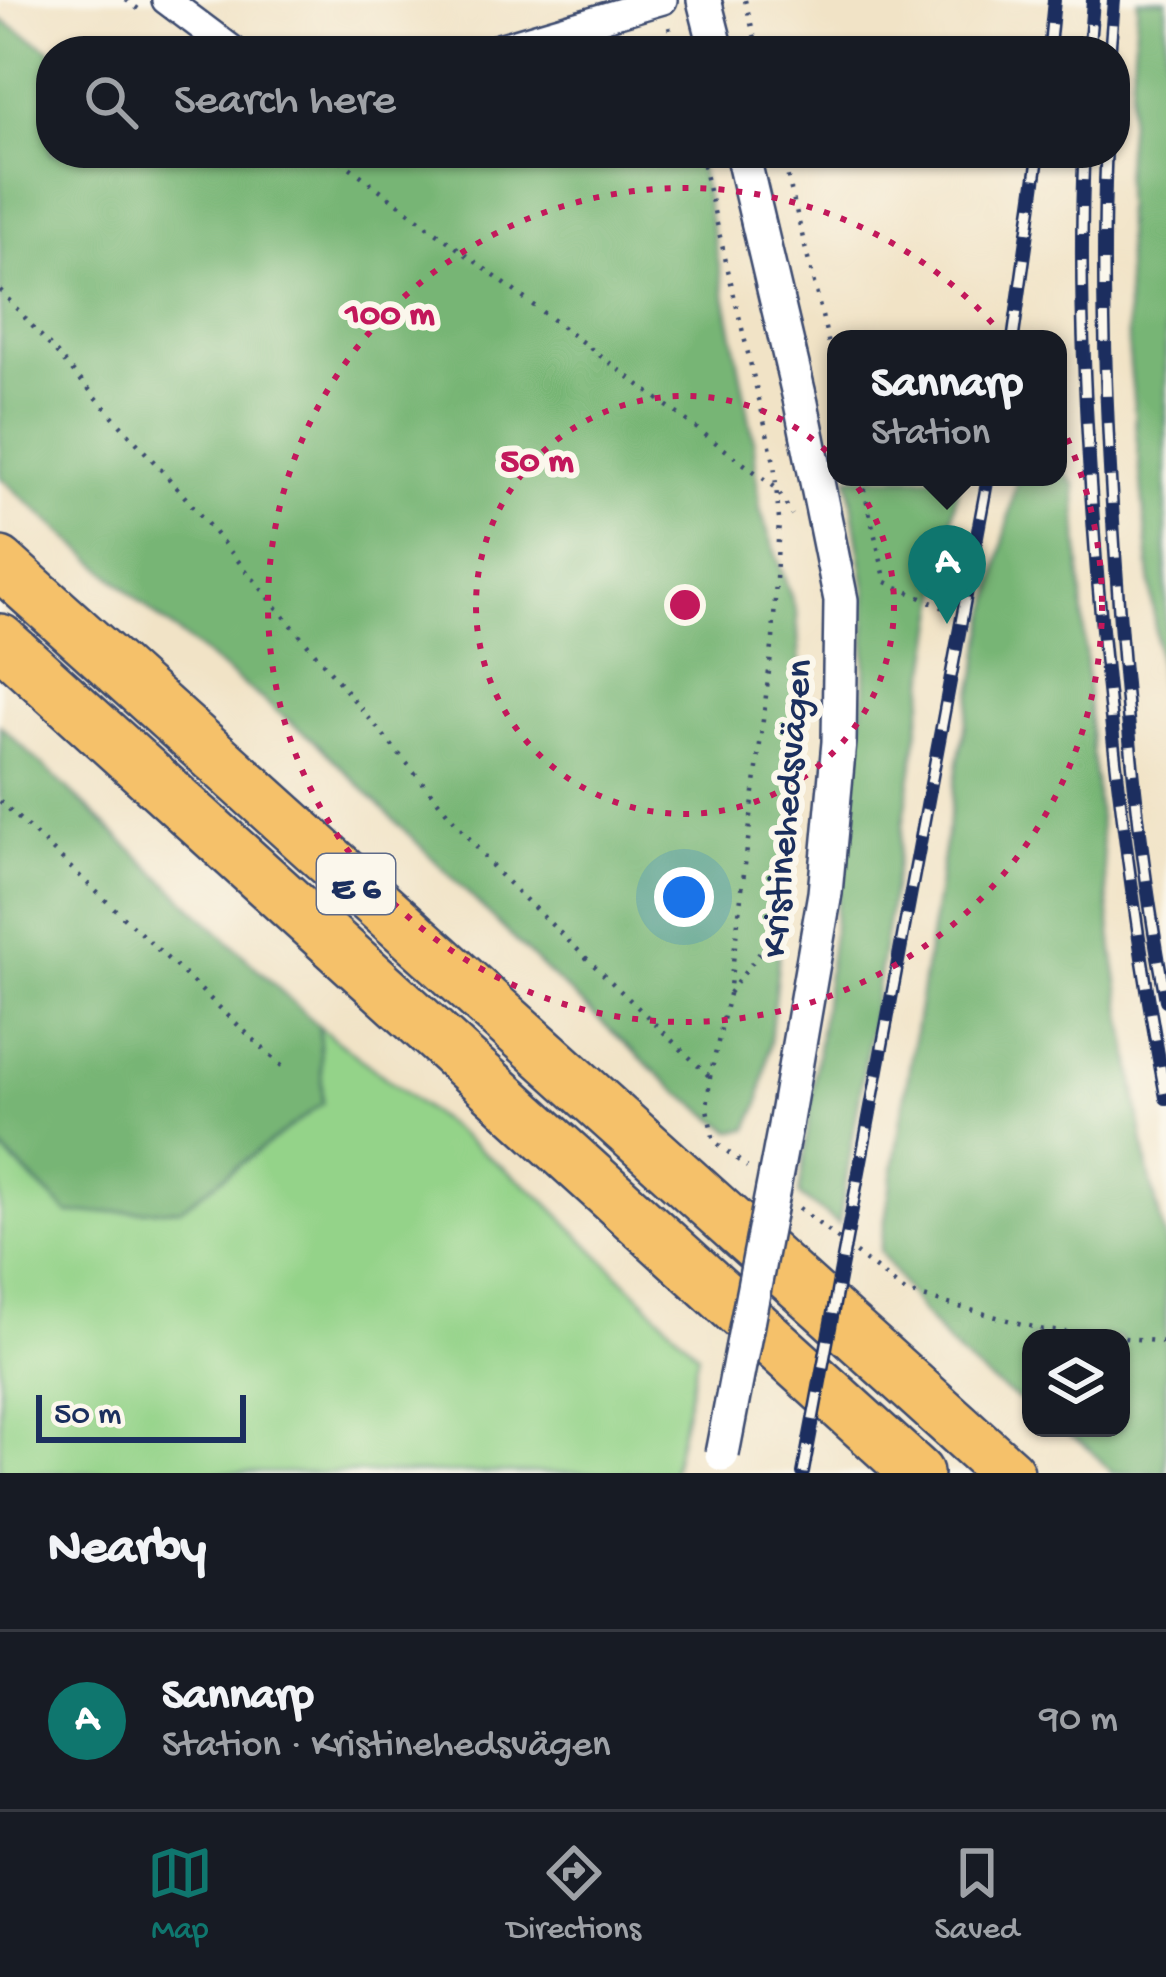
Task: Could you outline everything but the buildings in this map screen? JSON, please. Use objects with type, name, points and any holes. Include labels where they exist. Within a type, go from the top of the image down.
[{"type":"highway","name":"E 6","points":[[0,563],[1008,1473]]},
{"type":"highway","name":"E 6","points":[[0,640],[916,1473]]},
{"type":"street","points":[[166,0],[214,36]]},
{"type":"street","points":[[539,36],[663,0]]},
{"type":"street","points":[[704,0],[713,36]]},
{"type":"street","name":"Kristinehedsvägen","points":[[720,1463],[825,893],[838,742],[841,600],[746,168]]},
{"type":"path","points":[[745,0],[754,36]]},
{"type":"path","points":[[351,168],[776,488]]},
{"type":"path","points":[[704,168],[769,439],[779,520],[773,639],[729,994],[707,1109],[713,1141],[748,1168]]},
{"type":"path","points":[[786,168],[827,336]]},
{"type":"path","points":[[0,290],[180,491],[498,873],[710,1077]]},
{"type":"path","points":[[863,486],[886,582],[944,608]]},
{"type":"path","points":[[0,801],[287,1071]]},
{"type":"path","points":[[729,994],[798,902]]},
{"type":"path","points":[[783,1196],[905,1292],[1044,1330],[1166,1342]]},
{"type":"green space","points":[[1138,0],[1166,0],[1166,707],[1162,704],[1128,344],[1124,182],[1125,168],[1130,168]]},
{"type":"green space","points":[[0,19],[36,41],[36,168],[700,168],[753,437],[760,509],[797,614],[803,713],[770,1042],[759,1104],[748,1129],[732,1131],[677,1091],[545,970],[317,743],[153,613],[0,477]]},
{"type":"green space","points":[[1067,475],[1075,485],[1090,730],[1113,951],[1148,1169],[1166,1244],[1166,1473],[1112,1473],[1073,1437],[1130,1437],[1130,1329],[1022,1329],[1022,1401],[981,1374],[945,1340],[880,1251],[959,756],[1015,486],[1067,486]]},
{"type":"green space","points":[[849,486],[958,486],[839,1224],[799,1195],[865,688],[866,590]]},
{"type":"green space","points":[[0,725],[319,1027],[323,1103],[180,1209],[69,1214],[0,1147]]},
{"type":"green space","points":[[319,1027],[540,1196],[698,1354],[672,1473],[0,1473],[0,1149],[69,1214],[322,1103]]},
{"type":"railway","points":[[1050,36],[1054,0]]},
{"type":"railway","points":[[1090,36],[1093,0]]},
{"type":"railway","points":[[1111,36],[1114,0]]},
{"type":"railway","points":[[1014,330],[1037,168]]},
{"type":"railway","points":[[1084,168],[1084,363],[1097,573],[1125,836],[1166,1098]]},
{"type":"railway","points":[[1106,168],[1106,382],[1119,610],[1137,806],[1166,1000]]},
{"type":"railway","points":[[803,1473],[986,486]]},
{"type":"place","name":"Sannarp","points":[[947,624]]}]
